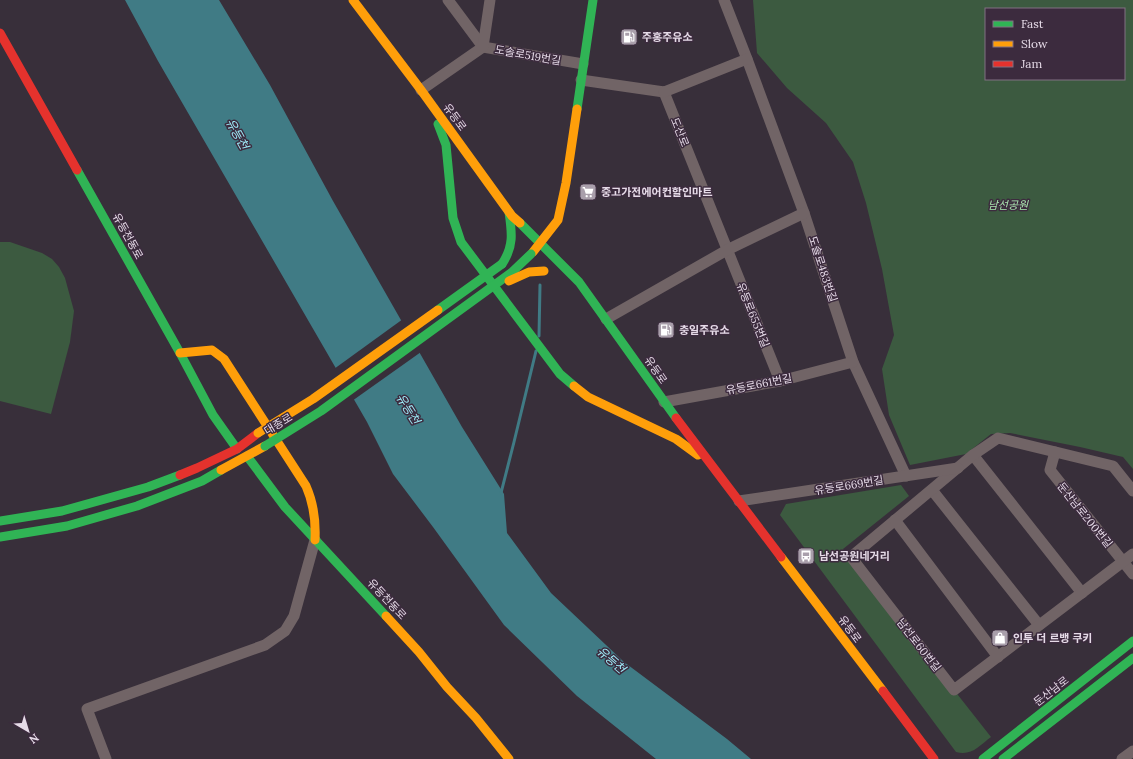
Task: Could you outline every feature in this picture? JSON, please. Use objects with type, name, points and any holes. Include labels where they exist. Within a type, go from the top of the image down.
[{"type":"main road","name":"유등로","points":[[353,0],[362,6],[508,212],[579,282],[664,402],[934,759]]},
{"type":"main road","points":[[540,244],[558,220],[566,183],[593,0]]},
{"type":"main road","name":"유등천동로","points":[[0,33],[180,353],[213,415],[237,449]]},
{"type":"main road","points":[[429,101],[446,145],[453,218],[461,242],[560,374],[588,397],[676,439],[712,464]]},
{"type":"main road","points":[[502,264],[508,255],[511,243],[512,232],[508,212]]},
{"type":"main road","name":"대종로","points":[[0,537],[67,526],[137,506],[202,481],[265,446],[321,412],[511,273],[540,244]]},
{"type":"main road","name":"대종로","points":[[0,521],[62,511],[148,488],[197,468],[237,449],[258,433],[313,399],[502,264],[516,261],[530,254]]},
{"type":"main road","points":[[469,303],[514,278],[529,272],[547,272]]},
{"type":"main road","points":[[564,278],[579,282]]},
{"type":"main road","points":[[180,353],[212,350],[224,359],[306,486],[313,502],[316,522],[315,540]]},
{"type":"main road","name":"유등천동로","points":[[247,456],[285,507],[419,652],[509,759]]},
{"type":"main road","name":"둔산남로","points":[[983,759],[1133,641]]},
{"type":"main road","points":[[1003,759],[1133,658]]},
{"type":"street","name":"도솔로519번길","points":[[448,0],[483,48],[583,64]]},
{"type":"street","points":[[421,90],[483,48],[490,0]]},
{"type":"street","name":"도솔로483번길","points":[[724,0],[804,213],[853,362],[906,476]]},
{"type":"street","points":[[581,80],[664,92],[747,59]]},
{"type":"street","name":"도산로","points":[[664,92],[727,250]]},
{"type":"street","points":[[606,319],[727,250],[804,213]]},
{"type":"street","name":"유등로655번길","points":[[727,250],[780,381]]},
{"type":"street","name":"유등로661번길","points":[[664,402],[780,381],[853,362]]},
{"type":"street","points":[[998,657],[895,520],[973,455],[998,438],[1113,466],[1133,491]]},
{"type":"street","name":"둔산남로200번길","points":[[1055,452],[1050,470],[1133,574]]},
{"type":"street","points":[[973,455],[1082,592]]},
{"type":"street","name":"유등로669번길","points":[[739,501],[958,468]]},
{"type":"street","points":[[932,490],[1039,625]]},
{"type":"street","name":"남선로60번길","points":[[895,520],[851,557],[954,690],[1133,554]]},
{"type":"street","points":[[106,759],[87,709],[265,645],[285,631],[294,616],[315,540]]},
{"type":"street","points":[[1122,759],[1133,750]]},
{"type":"green space","name":"남선공원","points":[[753,0],[1133,0],[1133,469],[1123,457],[1010,433],[991,434],[966,454],[910,465],[889,415],[882,369],[894,335],[882,269],[866,203],[853,162],[826,123],[787,88],[757,53]]},
{"type":"green space","points":[[0,242],[10,242],[42,253],[52,259],[59,267],[65,278],[74,311],[70,342],[51,414],[0,401]]},
{"type":"green space","points":[[901,485],[909,496],[843,549],[991,737],[967,753],[956,752],[780,515],[786,504]]},
{"type":"water","name":"유등천","points":[[125,0],[219,0],[270,85],[333,201],[462,427],[504,494],[507,533],[551,593],[624,662],[727,739],[751,759],[656,759],[577,696],[504,625],[393,474],[367,422],[158,61]]},
{"type":"pier","points":[[403,319],[421,352],[352,401],[334,369]]},
{"type":"waterway","points":[[539,336],[540,285]]},
{"type":"waterway","points":[[501,493],[536,351]]},
{"type":"traffic: fast","points":[[577,109],[593,0]]},
{"type":"traffic: fast","points":[[438,124],[446,145],[453,218],[461,242],[560,374],[574,386]]},
{"type":"traffic: fast","points":[[77,170],[180,353],[213,415],[237,449]]},
{"type":"traffic: fast","points":[[502,264],[509,251],[511,239],[509,212]]},
{"type":"traffic: fast","points":[[520,223],[579,282],[676,418]]},
{"type":"traffic: fast","points":[[265,446],[321,411],[511,273],[531,254]]},
{"type":"traffic: fast","points":[[438,310],[502,264]]},
{"type":"traffic: fast","points":[[247,456],[285,507],[386,616]]},
{"type":"traffic: fast","points":[[0,537],[67,526],[137,506],[202,481],[221,470]]},
{"type":"traffic: fast","points":[[0,521],[62,511],[148,487],[180,475]]},
{"type":"traffic: fast","points":[[983,759],[1133,641]]},
{"type":"traffic: fast","points":[[1003,759],[1133,658]]},
{"type":"traffic: slow","points":[[353,0],[421,90],[512,216],[520,223]]},
{"type":"traffic: slow","points":[[533,252],[558,220],[566,183],[577,109]]},
{"type":"traffic: slow","points":[[509,281],[529,272],[544,271]]},
{"type":"traffic: slow","points":[[258,433],[313,399],[438,310]]},
{"type":"traffic: slow","points":[[180,353],[212,350],[224,359],[306,486],[314,512],[315,540]]},
{"type":"traffic: slow","points":[[574,386],[588,397],[676,439],[698,455]]},
{"type":"traffic: slow","points":[[221,470],[265,446]]},
{"type":"traffic: slow","points":[[781,557],[883,691]]},
{"type":"traffic: slow","points":[[386,616],[419,652],[447,687],[476,718],[509,759]]},
{"type":"traffic: jam","points":[[0,33],[77,170]]},
{"type":"traffic: jam","points":[[676,418],[781,557]]},
{"type":"traffic: jam","points":[[180,475],[237,449],[258,433]]},
{"type":"traffic: jam","points":[[883,691],[934,759]]},
{"type":"place","name":"주홍주유소","points":[[629,37]]},
{"type":"place","name":"중고가전에어컨할인마트","points":[[588,192]]},
{"type":"place","name":"충일주유소","points":[[666,330]]},
{"type":"place","name":"남선공원네거리","points":[[806,556]]},
{"type":"place","name":"인투 더 르뱅 쿠키","points":[[1000,638]]}]
